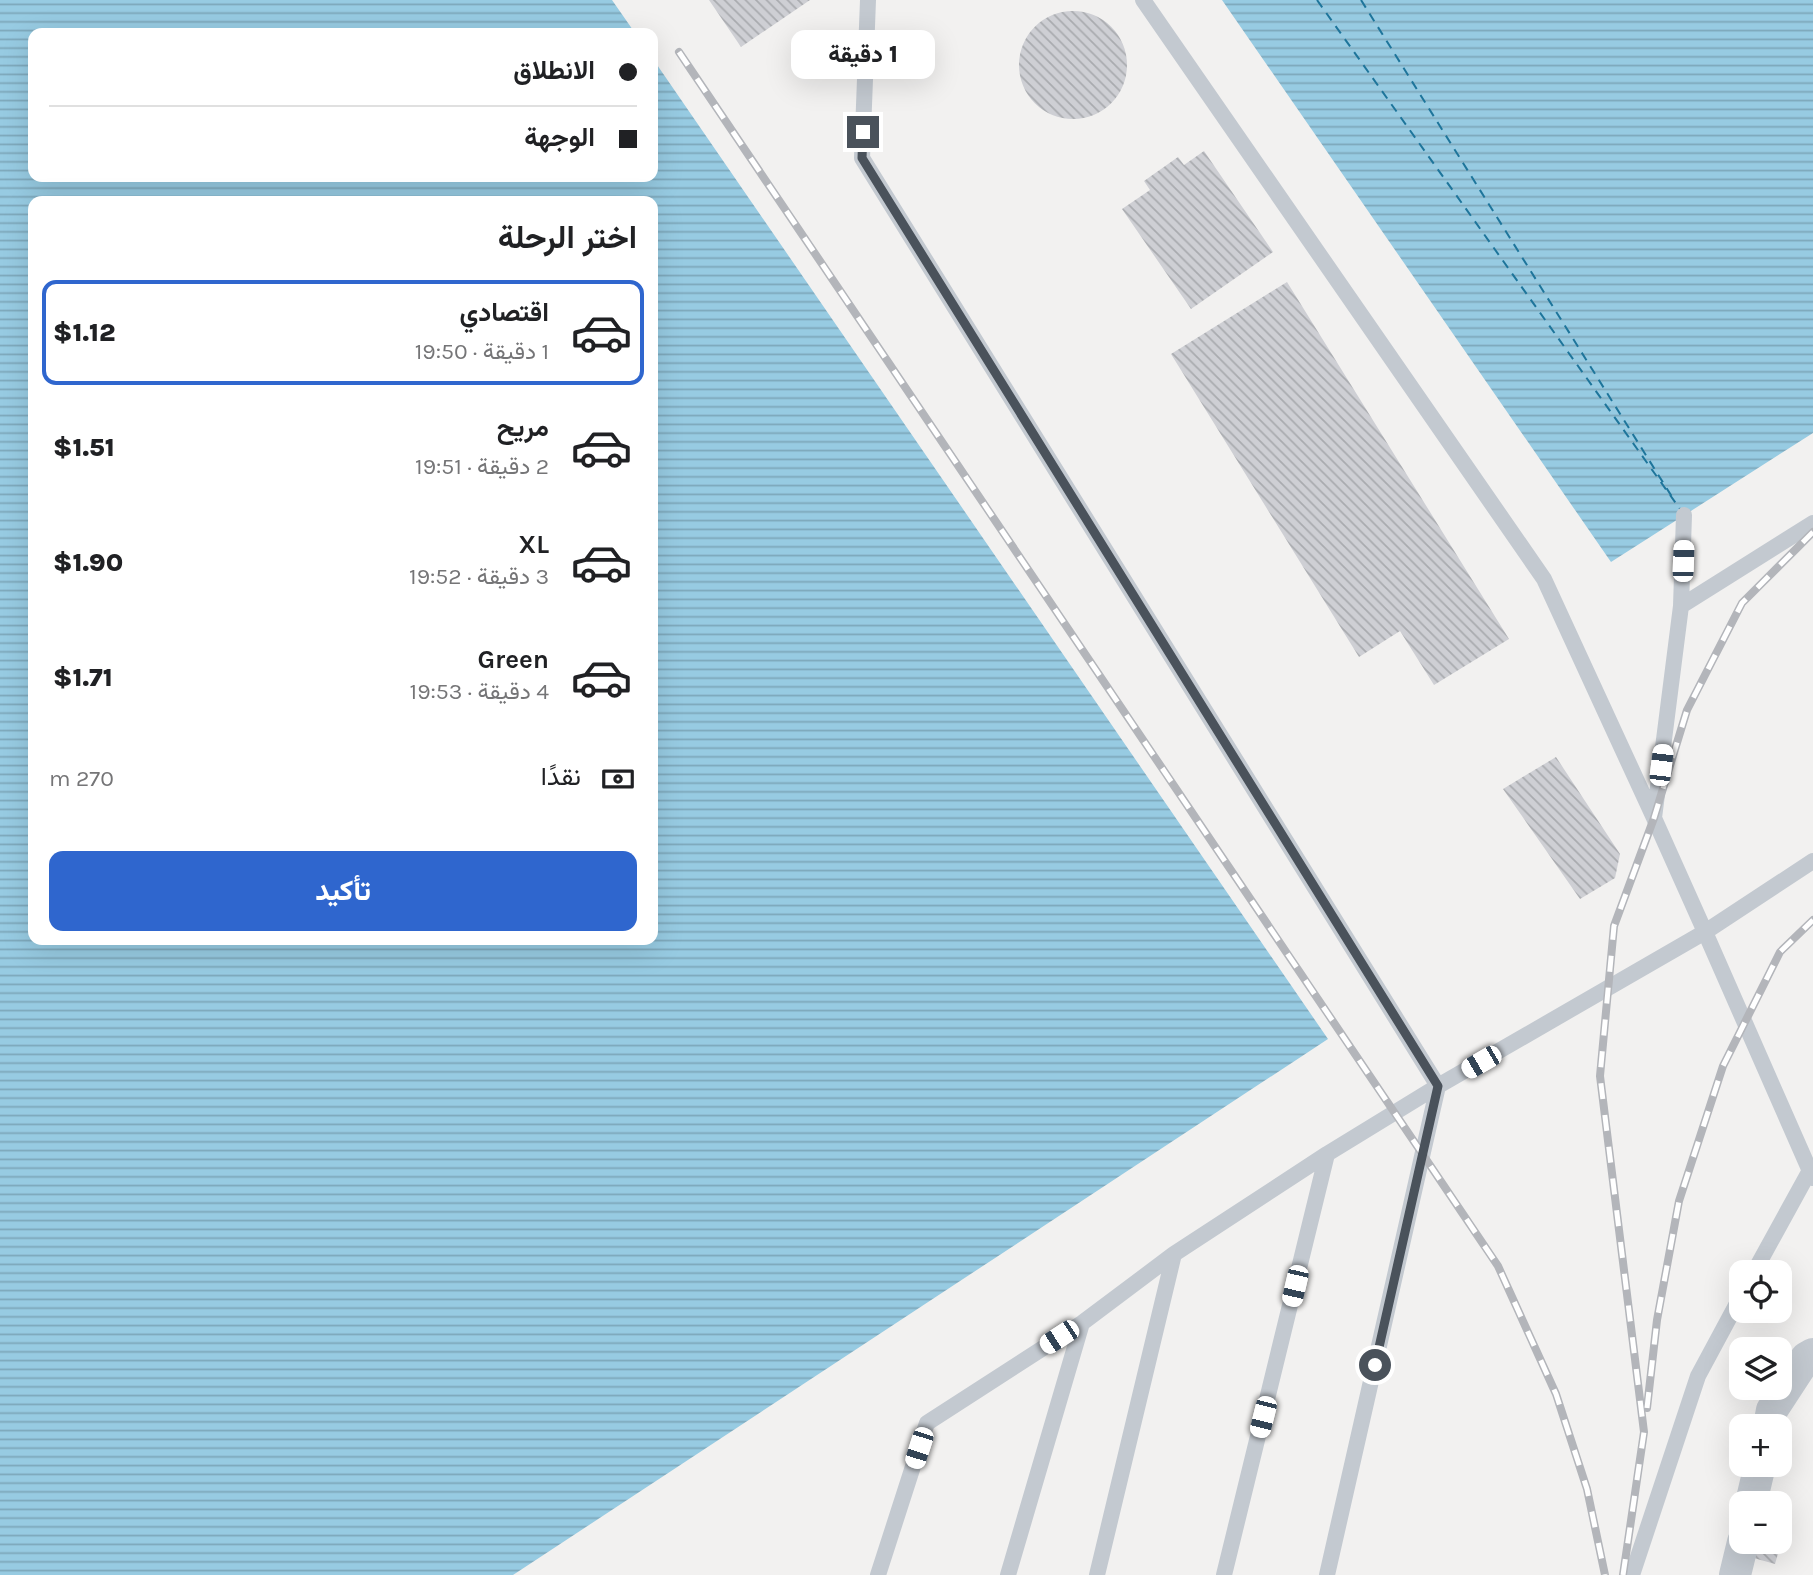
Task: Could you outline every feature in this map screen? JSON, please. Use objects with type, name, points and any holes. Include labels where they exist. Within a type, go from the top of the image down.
[{"type":"street","points":[[1771,1414],[1806,1358],[1813,1353]]},
{"type":"street","points":[[1735,1575],[1740,1554]]},
{"type":"lane","points":[[868,0],[862,158],[1438,1086],[1327,1575]]},
{"type":"lane","points":[[1143,0],[1544,579],[1812,1173],[1761,1260]]},
{"type":"lane","points":[[1654,818],[1681,606],[1684,516]]},
{"type":"lane","points":[[1681,606],[1813,523]]},
{"type":"lane","points":[[878,1575],[927,1423],[1082,1323],[1174,1254],[1327,1154],[1438,1086],[1705,932],[1813,862]]},
{"type":"lane","points":[[1224,1575],[1327,1154]]},
{"type":"lane","points":[[1097,1575],[1174,1254]]},
{"type":"lane","points":[[1632,1575],[1698,1376],[1729,1318]]},
{"type":"lane","points":[[1008,1575],[1082,1323]]},
{"type":"water","points":[[0,0],[612,0],[632,28],[28,28],[28,182],[658,182],[658,66],[1328,1039],[513,1575],[0,1575]]},
{"type":"water","points":[[1222,0],[1813,0],[1813,433],[1611,562]]},
{"type":"building","points":[[709,0],[810,0],[741,47]]},
{"type":"building","points":[[1073,11],[1103,20],[1111,27],[1118,35],[1127,65],[1118,95],[1111,103],[1103,110],[1073,119],[1043,110],[1035,103],[1028,95],[1019,65],[1028,35],[1035,27],[1043,20]]},
{"type":"building","points":[[1204,151],[1273,252],[1191,309],[1122,209],[1150,190],[1144,181],[1178,157],[1184,165]]},
{"type":"building","points":[[1287,282],[1509,639],[1434,685],[1400,631],[1359,657],[1171,354]]},
{"type":"building","points":[[1556,757],[1620,854],[1615,878],[1580,899],[1503,789]]},
{"type":"building","points":[[1751,1554],[1778,1554],[1775,1564],[1750,1557]]},
{"type":"ferry route","points":[[1317,0],[1680,509]]},
{"type":"ferry route","points":[[1361,0],[1674,500]]},
{"type":"railway","points":[[679,52],[1498,1266],[1556,1394],[1587,1489],[1605,1575]]},
{"type":"railway","points":[[1623,1575],[1644,1432],[1600,1076],[1614,926],[1654,818],[1687,710],[1742,603],[1813,532]]},
{"type":"railway","points":[[1647,1408],[1657,1320],[1679,1201],[1723,1066],[1780,952],[1813,920]]},
{"type":"route","points":[[863,132],[862,158],[1438,1086],[1375,1365]]}]
